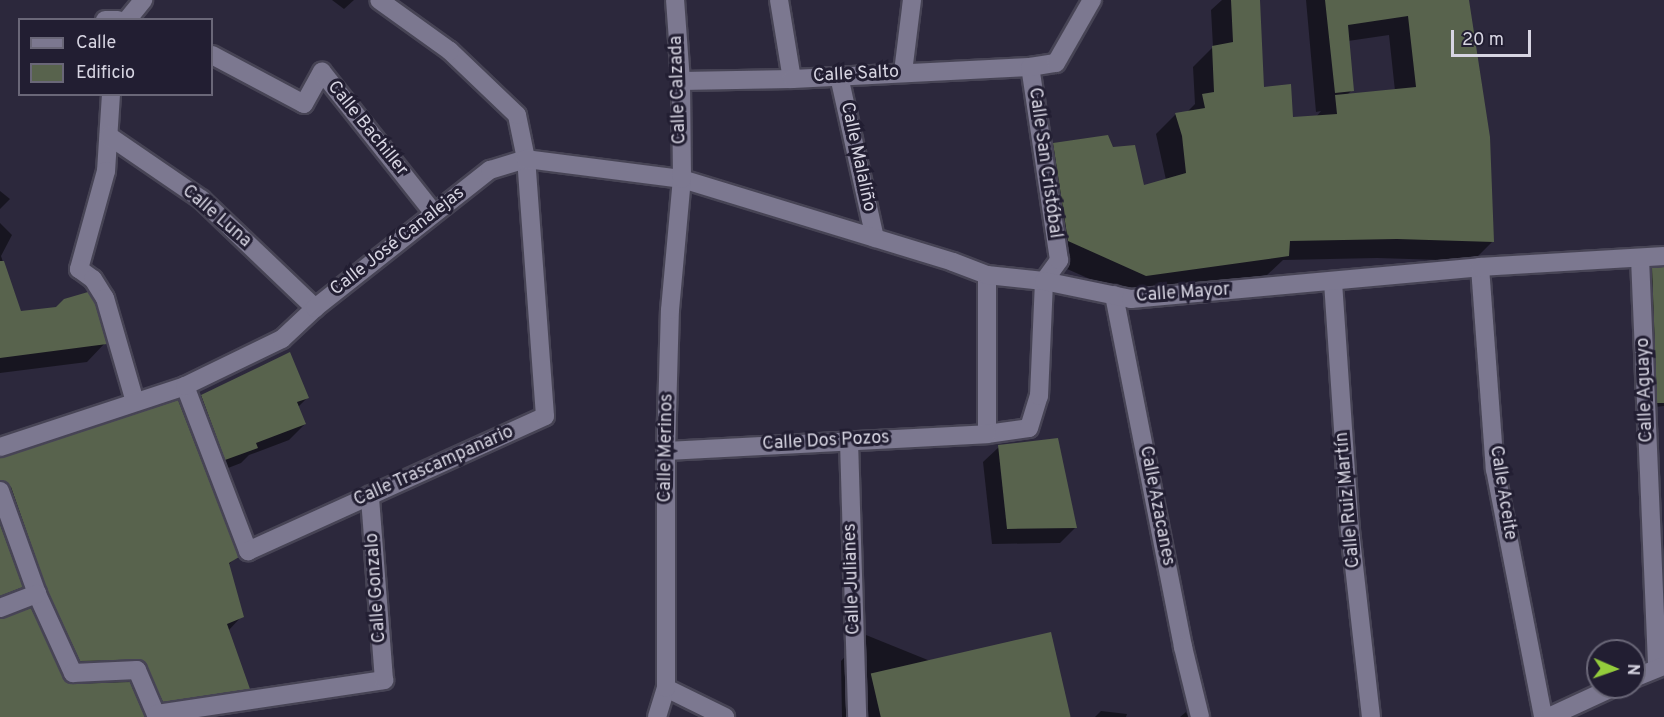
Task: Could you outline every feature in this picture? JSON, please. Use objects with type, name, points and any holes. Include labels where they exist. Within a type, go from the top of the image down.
[{"type":"street","points":[[379,0],[450,51],[518,115],[526,159]]},
{"type":"street","name":"Calle Calzada","points":[[675,0],[681,81],[682,179]]},
{"type":"street","points":[[778,0],[792,79]]},
{"type":"street","points":[[903,72],[912,0]]},
{"type":"street","name":"Calle San Cristóbal","points":[[1044,281],[1059,260],[1030,67],[1056,63],[1092,0]]},
{"type":"street","points":[[114,18],[133,14]]},
{"type":"street","name":"Calle Bachiller","points":[[213,56],[303,104],[322,72],[433,212]]},
{"type":"street","name":"Calle Salto","points":[[681,81],[792,79],[1030,67]]},
{"type":"street","name":"Calle Malaliño","points":[[839,76],[875,238]]},
{"type":"street","points":[[111,96],[106,171],[80,269],[93,279],[105,298],[135,402]]},
{"type":"street","name":"Calle Luna","points":[[109,136],[201,199],[315,308]]},
{"type":"street","name":"Calle José Canalejas","points":[[0,447],[185,386],[282,339],[315,308],[433,212],[490,170],[526,159],[682,179]]},
{"type":"street","name":"Calle Trascampanario","points":[[185,386],[248,551],[545,416],[526,159]]},
{"type":"street","name":"Calle Mayor","points":[[682,179],[987,275],[1044,281],[1131,299],[1480,267],[1664,256]]},
{"type":"street","name":"Calle Merinos","points":[[657,717],[666,688],[666,451],[670,310],[682,179]]},
{"type":"street","name":"Calle Aguayo","points":[[1640,258],[1661,667]]},
{"type":"street","name":"Calle Aceite","points":[[1480,267],[1496,469],[1543,717]]},
{"type":"street","points":[[987,275],[987,434]]},
{"type":"street","name":"Calle Dos Pozos","points":[[666,451],[987,434],[1029,428],[1039,396],[1044,281]]},
{"type":"street","name":"Calle Ruiz Martín","points":[[1333,282],[1350,530],[1371,717]]},
{"type":"street","name":"Calle Azacanes","points":[[1114,295],[1183,647],[1200,717]]},
{"type":"street","name":"Calle Julianes","points":[[849,441],[857,717]]},
{"type":"street","points":[[0,490],[37,594],[73,673],[137,670],[157,716]]},
{"type":"street","name":"Calle Gonzalo","points":[[157,716],[384,680],[370,496]]},
{"type":"street","points":[[0,608],[37,594]]},
{"type":"street","points":[[1646,673],[1661,667]]},
{"type":"street","points":[[666,688],[725,717]]},
{"type":"street","points":[[1549,717],[1588,699]]},
{"type":"building","points":[[1231,0],[1260,0],[1264,87],[1291,84],[1293,117],[1337,114],[1335,95],[1416,87],[1408,16],[1348,25],[1354,91],[1335,93],[1325,0],[1469,0],[1490,137],[1494,242],[1397,239],[1290,241],[1289,256],[1146,276],[1068,241],[1053,143],[1108,135],[1113,147],[1135,145],[1144,185],[1186,173],[1182,136],[1175,113],[1205,108],[1202,94],[1214,92],[1212,46],[1233,42]]},
{"type":"building","points":[[0,261],[4,261],[21,311],[56,307],[64,299],[88,292],[95,303],[107,344],[0,358]]},
{"type":"building","points":[[1664,267],[1664,403],[1657,403],[1652,268]]},
{"type":"building","points":[[290,352],[309,398],[297,402],[306,424],[256,443],[258,448],[225,460],[201,395]]},
{"type":"building","points":[[178,400],[239,557],[229,563],[244,617],[227,624],[250,689],[163,702],[142,660],[80,661],[47,590],[11,487],[0,480],[0,458]]},
{"type":"building","points":[[1058,438],[1077,528],[1007,529],[998,445]]},
{"type":"building","points":[[0,524],[23,587],[0,596]]},
{"type":"building","points":[[31,608],[67,682],[74,684],[130,682],[145,717],[0,717],[0,619]]},
{"type":"building","points":[[1051,632],[1071,717],[881,717],[871,674]]}]
